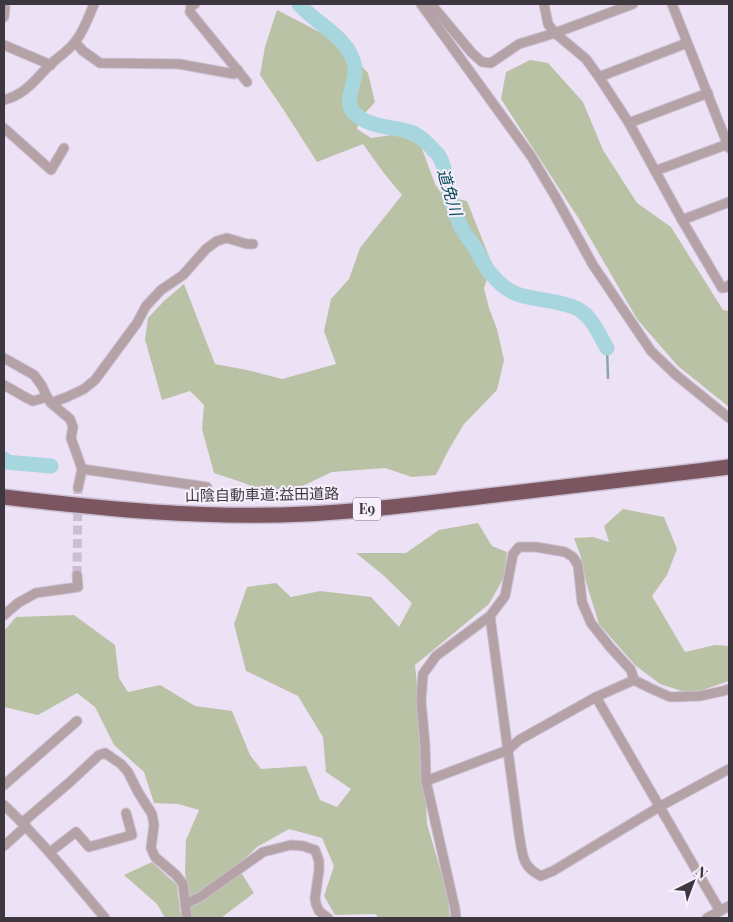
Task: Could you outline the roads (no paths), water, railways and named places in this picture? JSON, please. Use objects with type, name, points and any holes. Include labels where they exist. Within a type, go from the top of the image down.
[{"type":"highway","name":"山陰自動車道;益田道路","points":[[4,497],[90,507],[171,513],[305,514],[357,511],[729,468]]},
{"type":"street","points":[[4,4],[4,17]]},
{"type":"street","points":[[4,100],[12,98],[28,89],[75,42],[94,4]]},
{"type":"street","points":[[194,4],[191,6],[190,12],[247,82]]},
{"type":"street","points":[[421,4],[531,156],[593,265],[651,351],[676,376],[729,418]]},
{"type":"street","points":[[431,4],[472,54],[482,62],[490,63],[519,44],[555,33],[633,4]]},
{"type":"street","points":[[544,4],[548,24],[555,33],[586,59],[599,76],[629,123],[722,288],[729,285]]},
{"type":"street","points":[[655,171],[728,146],[672,4]]},
{"type":"street","points":[[75,42],[100,64],[179,64],[234,74],[238,70]]},
{"type":"street","points":[[599,76],[687,43]]},
{"type":"street","points":[[4,45],[51,64]]},
{"type":"street","points":[[629,123],[708,93]]},
{"type":"street","points":[[4,128],[52,170],[64,148]]},
{"type":"street","points":[[682,220],[729,202]]},
{"type":"street","points":[[4,385],[33,401],[67,398],[84,389],[94,380],[137,323],[146,306],[160,290],[183,274],[206,249],[217,241],[227,238],[246,244],[253,244]]},
{"type":"street","points":[[4,358],[34,375],[49,400],[70,419],[73,427],[71,438],[82,469],[78,488]]},
{"type":"street","points":[[82,469],[207,487]]},
{"type":"street","points":[[456,918],[426,781],[421,700],[423,674],[436,656],[490,616],[505,596],[513,554],[519,547],[536,547],[565,552],[573,557],[578,566],[582,602],[591,623],[610,648],[631,670],[634,680],[670,696],[700,696],[729,688]]},
{"type":"street","points":[[4,614],[18,603],[36,594],[78,587],[77,576]]},
{"type":"street","points":[[490,616],[524,860],[531,871],[541,876],[553,872],[659,807],[729,769]]},
{"type":"street","points":[[426,781],[508,750],[519,740],[596,697],[634,680]]},
{"type":"street","points":[[596,697],[720,911]]},
{"type":"street","points":[[4,785],[77,721]]},
{"type":"street","points":[[4,846],[24,824],[98,755],[106,753],[128,772],[152,814],[154,826],[150,848],[155,858],[176,875],[183,884],[187,918]]},
{"type":"street","points":[[4,805],[50,852],[105,918]]},
{"type":"street","points":[[50,852],[76,832],[89,846],[132,835],[126,813]]},
{"type":"street","points":[[185,904],[200,897],[263,852],[291,845],[303,846],[315,850],[319,860],[315,898],[319,911],[328,918]]},
{"type":"street","points":[[707,918],[729,906]]},
{"type":"waterway","name":"道免川","points":[[299,4],[340,40],[352,57],[355,74],[350,105],[356,115],[370,123],[416,134],[439,156],[454,211],[465,234],[490,272],[500,283],[515,293],[579,309],[593,323],[607,348]]},
{"type":"waterway","points":[[607,348],[608,378]]},
{"type":"waterway","points":[[4,459],[5,462],[51,466]]},
{"type":"tunnel","points":[[77,575],[78,488]]}]
